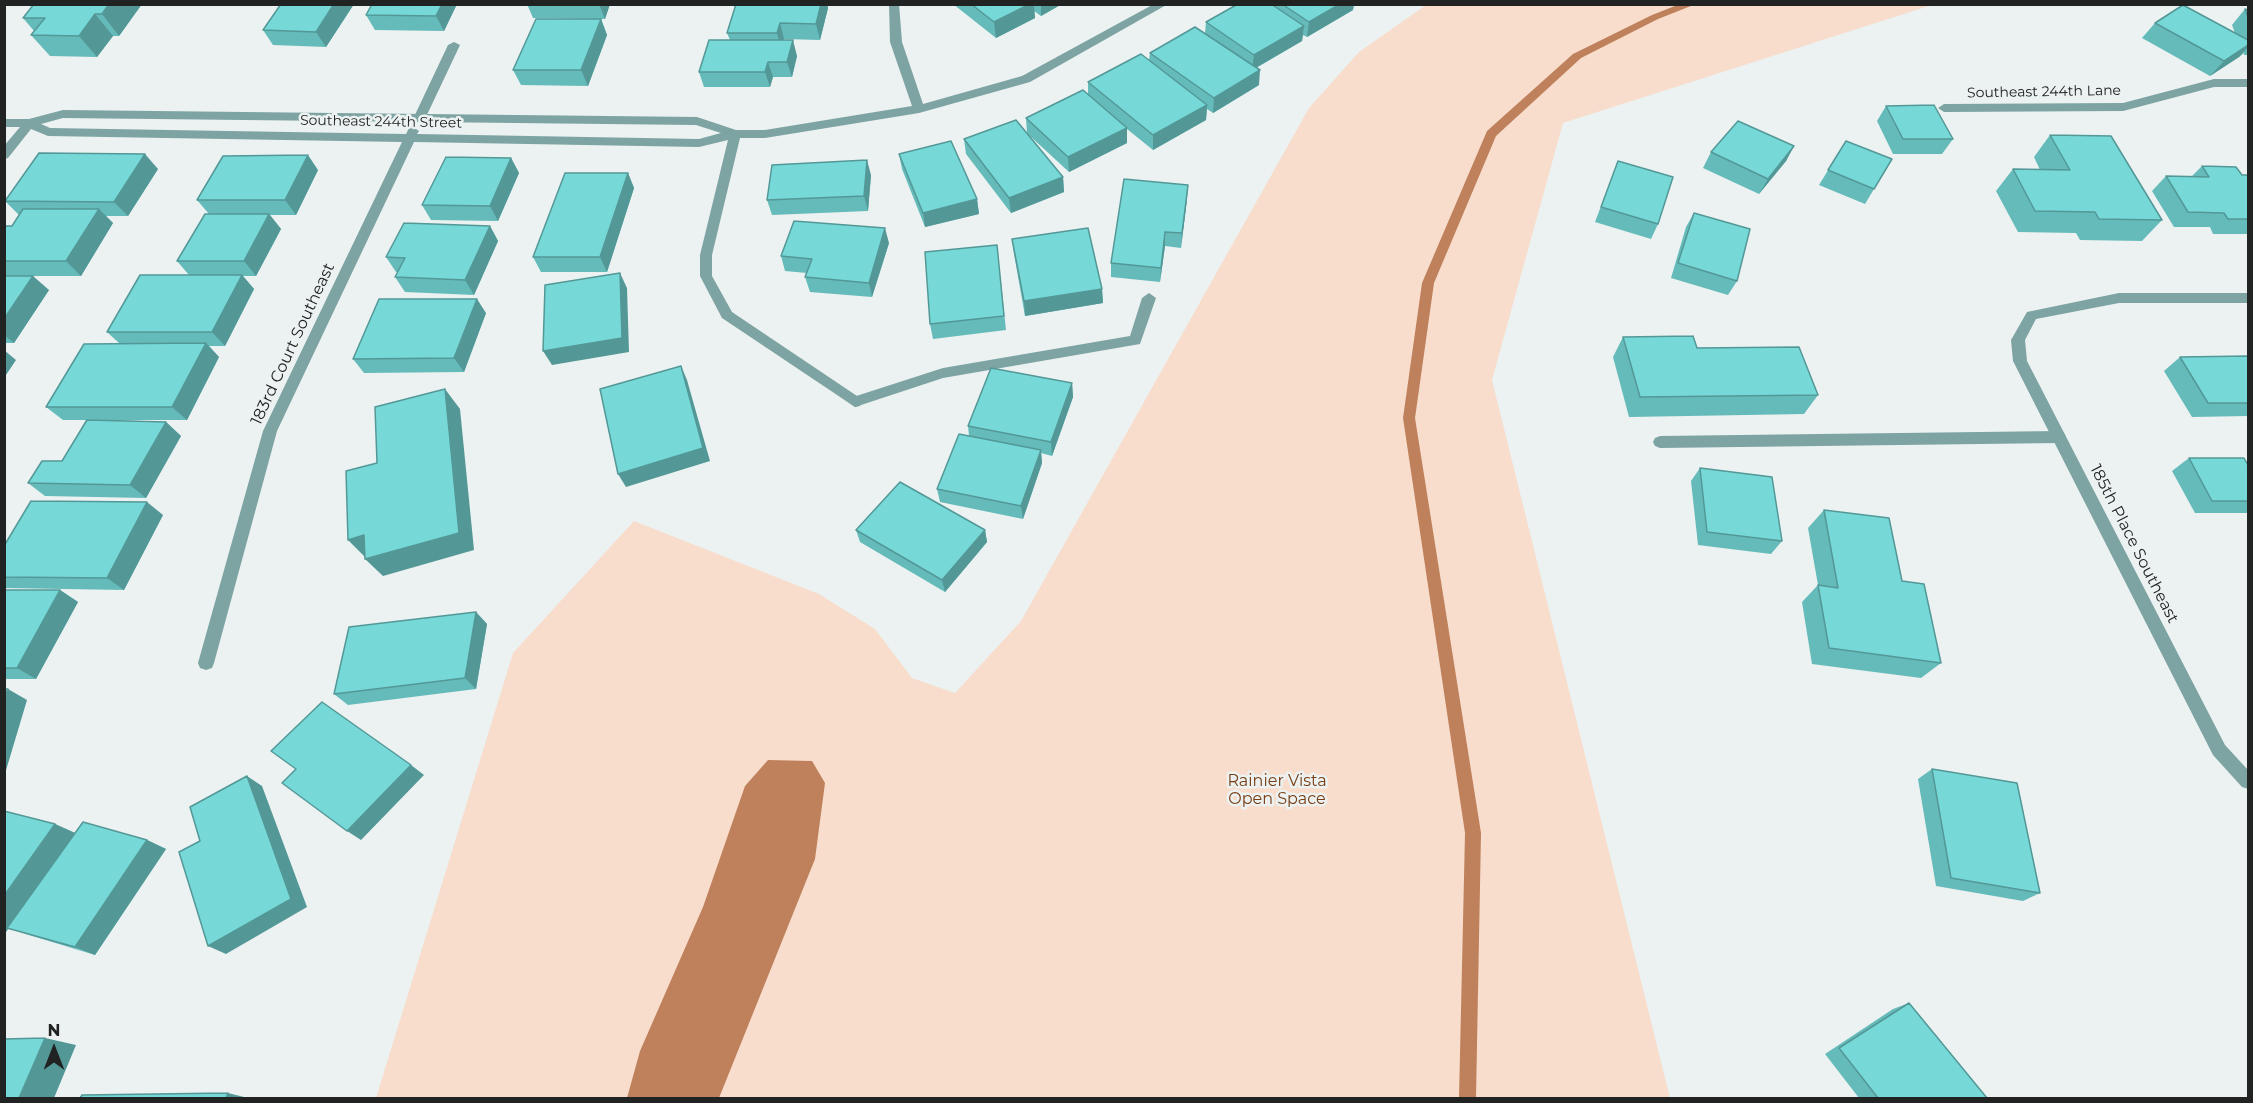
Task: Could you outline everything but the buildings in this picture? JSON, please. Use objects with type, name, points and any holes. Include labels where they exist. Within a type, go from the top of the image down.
[{"type":"street","points":[[894,4],[896,42],[919,109]]},
{"type":"street","name":"Southeast 244th Street","points":[[29,123],[48,132],[699,143],[735,134],[765,134],[919,109],[1026,79],[1163,4]]},
{"type":"street","name":"183rd Court Southeast","points":[[207,663],[270,430],[454,45]]},
{"type":"street","name":"Southeast 244th Lane","points":[[1944,108],[2123,107],[2214,83],[2248,83]]},
{"type":"street","name":"Southeast 244th Street","points":[[4,123],[29,123],[63,114],[697,121],[735,134]]},
{"type":"street","points":[[4,155],[29,123]]},
{"type":"street","points":[[735,134],[706,255],[706,276],[727,315],[855,402],[943,373],[1135,340],[1149,298]]},
{"type":"street","name":"185th Place Southeast","points":[[2248,298],[2120,297],[2032,315],[2018,340],[2019,361],[2219,750],[2248,781]]},
{"type":"street","points":[[1660,442],[2059,437]]},
{"type":"green space","name":"Rainier Vista Open Space","points":[[1426,5],[1932,5],[1563,123],[1492,380],[1670,1098],[376,1098],[513,653],[634,521],[819,594],[875,629],[912,678],[955,693],[1021,621],[1309,108],[1359,52]]},
{"type":"shaded area","points":[[768,760],[812,761],[825,783],[815,859],[719,1098],[627,1098],[640,1051],[703,907],[745,786]]},
{"type":"waterway","points":[[1467,1098],[1473,833],[1409,418],[1428,283],[1491,134],[1577,56],[1655,17],[1691,4]]}]
